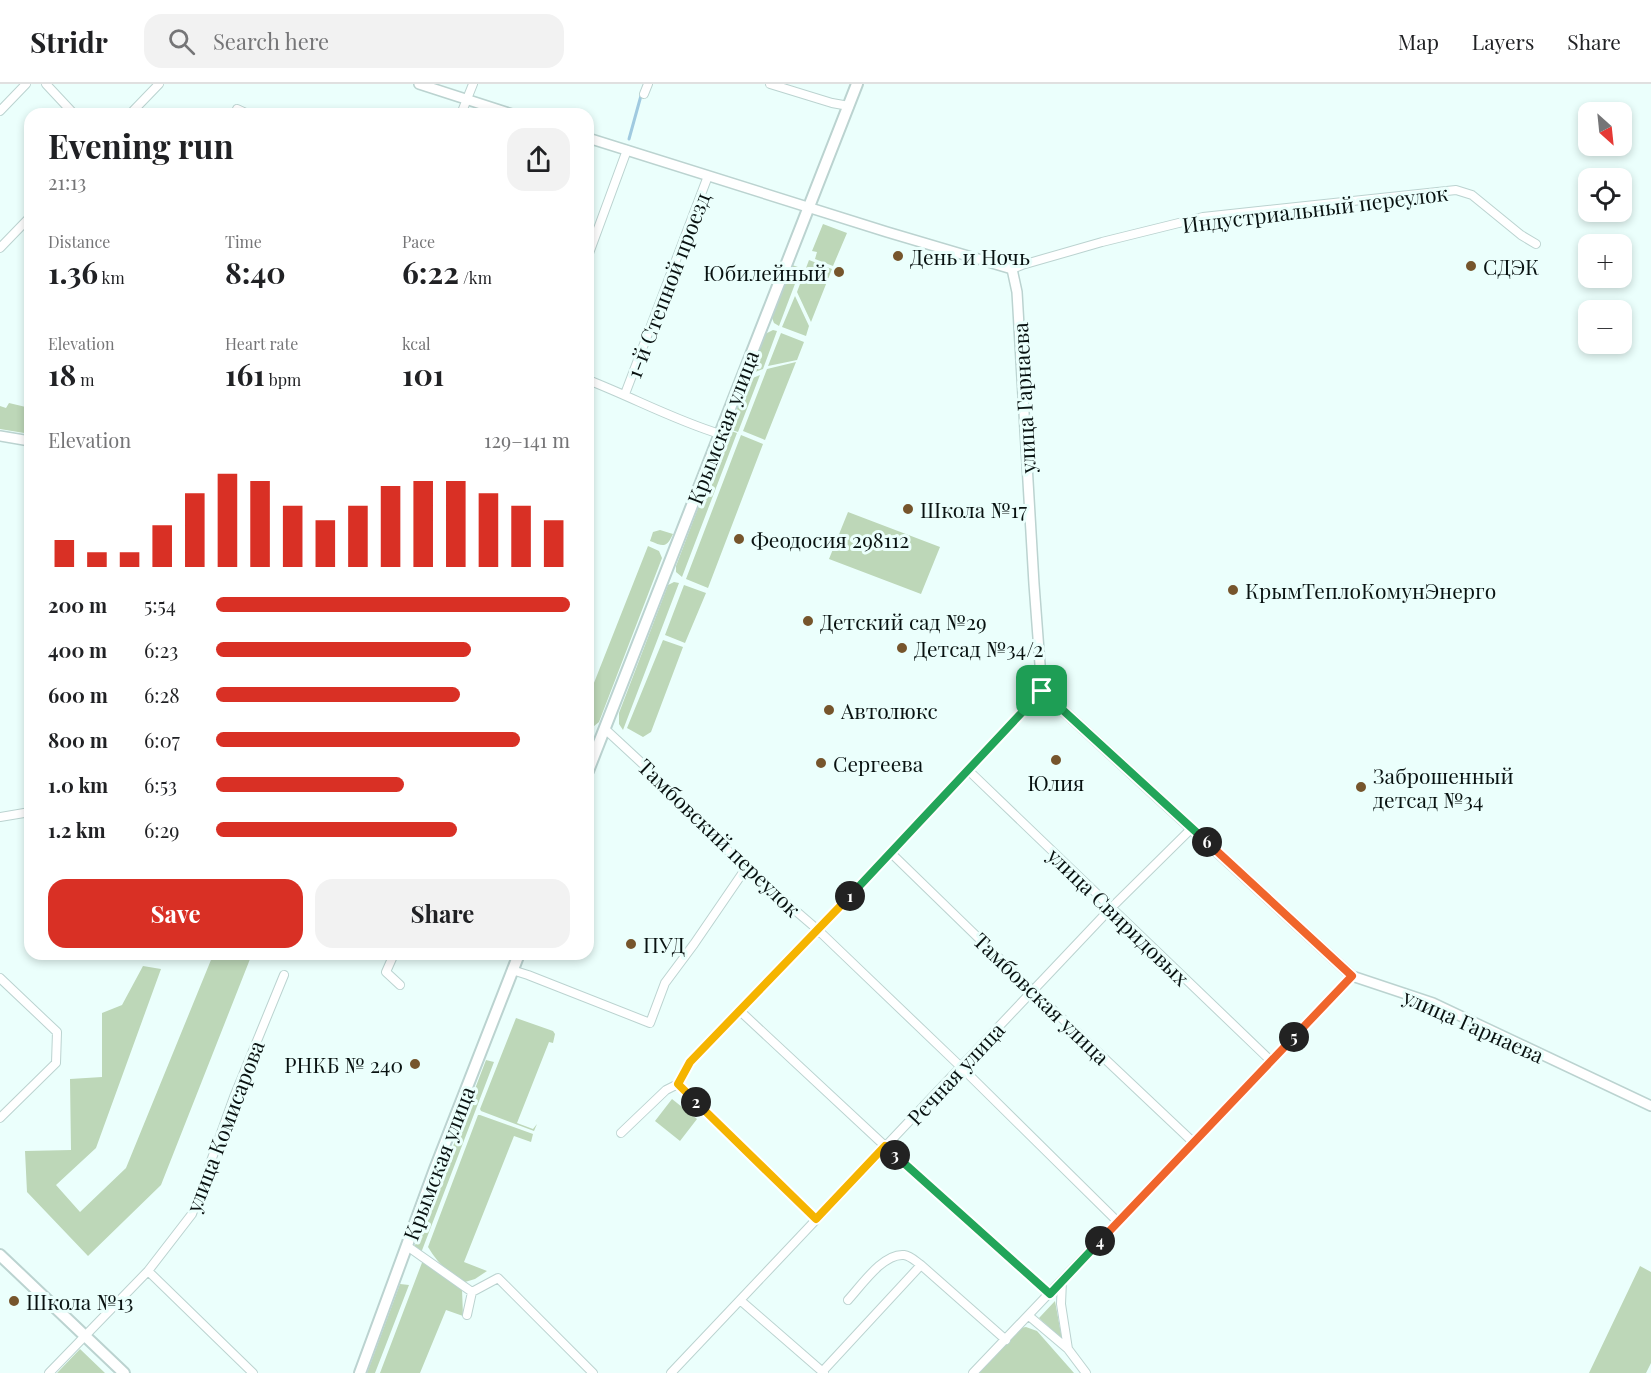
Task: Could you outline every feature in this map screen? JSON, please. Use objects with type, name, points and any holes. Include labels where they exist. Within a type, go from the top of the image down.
[{"type":"main road","name":"Крымская улица","points":[[594,752],[606,729],[857,84]]},
{"type":"main road","name":"Крымская улица","points":[[360,1373],[516,960]]},
{"type":"main road","points":[[0,1255],[124,1373]]},
{"type":"street","points":[[0,111],[26,84]]},
{"type":"street","points":[[46,84],[68,108]]},
{"type":"street","points":[[136,108],[159,84]]},
{"type":"street","points":[[420,84],[493,108]]},
{"type":"street","points":[[464,108],[473,84]]},
{"type":"street","points":[[644,94],[648,84]]},
{"type":"street","points":[[770,84],[849,106]]},
{"type":"street","points":[[594,140],[1012,269]]},
{"type":"street","points":[[594,233],[627,150]]},
{"type":"street","name":"1-й Степной проезд","points":[[625,394],[708,176]]},
{"type":"street","name":"Индустриальный переулок","points":[[1012,269],[1098,243],[1203,217],[1456,190],[1472,195],[1521,235],[1536,244]]},
{"type":"street","points":[[0,248],[24,223]]},
{"type":"street","name":"улица Гарнаева","points":[[1012,269],[1017,292],[1042,691],[1352,976],[1433,1003],[1651,1106]]},
{"type":"street","points":[[594,382],[696,427],[720,434]]},
{"type":"street","points":[[0,436],[24,440]]},
{"type":"street","points":[[621,1133],[666,1090],[678,1084],[690,1062],[818,930],[1042,691]]},
{"type":"street","name":"Тамбовский переулок","points":[[606,729],[747,868],[818,930],[961,1067],[1118,1222]]},
{"type":"street","name":"улица Свиридовых","points":[[968,770],[1271,1061]]},
{"type":"street","points":[[0,817],[24,813]]},
{"type":"street","name":"Речная улица","points":[[671,1373],[1111,908],[1192,828]]},
{"type":"street","name":"Тамбовская улица","points":[[891,853],[1194,1143]]},
{"type":"street","points":[[512,970],[650,1023],[665,983],[747,868]]},
{"type":"street","points":[[391,960],[386,972],[400,985]]},
{"type":"street","name":"улица Комисарова","points":[[49,1373],[148,1271],[192,1214],[234,1097],[284,975]]},
{"type":"street","points":[[974,1373],[1352,976]]},
{"type":"street","points":[[0,978],[57,1032],[56,1063],[0,1118]]},
{"type":"street","points":[[740,1011],[885,1146],[1050,1294]]},
{"type":"street","points":[[678,1084],[816,1219]]},
{"type":"street","points":[[407,1246],[472,1292]]},
{"type":"street","points":[[848,1300],[885,1261],[901,1255],[910,1257],[1006,1340]]},
{"type":"street","points":[[740,1300],[823,1372],[921,1265]]},
{"type":"street","points":[[148,1271],[253,1373]]},
{"type":"street","points":[[467,1315],[472,1292],[498,1278],[593,1373]]},
{"type":"street","points":[[1062,1281],[1061,1304],[1068,1349]]},
{"type":"street","points":[[1029,1316],[1068,1349],[1086,1373]]},
{"type":"green space","points":[[823,224],[847,233],[833,266],[815,259],[817,252],[812,251]]},
{"type":"green space","points":[[809,260],[832,269],[811,322],[797,292]]},
{"type":"green space","points":[[792,265],[801,268],[779,326],[772,318]]},
{"type":"green space","points":[[795,296],[809,326],[806,336],[782,327]]},
{"type":"green space","points":[[773,330],[777,331],[763,369],[750,374],[765,334]]},
{"type":"green space","points":[[781,333],[804,342],[797,360],[768,366]]},
{"type":"green space","points":[[796,362],[765,440],[743,431],[767,369]]},
{"type":"green space","points":[[760,375],[738,432],[732,430],[730,426],[748,380]]},
{"type":"green space","points":[[9,403],[24,407],[24,433],[0,429],[0,406],[6,408]]},
{"type":"green space","points":[[727,432],[737,433],[682,577],[676,572],[676,566]]},
{"type":"green space","points":[[741,435],[763,444],[708,588],[686,579]]},
{"type":"green space","points":[[848,512],[940,547],[921,594],[829,559]]},
{"type":"green space","points":[[660,530],[673,534],[664,545],[650,541],[653,532]]},
{"type":"green space","points":[[648,546],[659,551],[662,558],[599,722],[594,726],[594,683]]},
{"type":"green space","points":[[674,582],[679,583],[623,730],[619,724],[619,713],[668,585]]},
{"type":"green space","points":[[684,585],[706,593],[685,643],[665,635]]},
{"type":"green space","points":[[663,640],[683,647],[651,732],[643,737],[627,728]]},
{"type":"green space","points":[[211,960],[250,960],[161,1185],[88,1256],[27,1192],[25,1151],[71,1150],[70,1079],[102,1077],[102,1013],[122,1005],[143,966],[161,969],[96,1148],[56,1185],[80,1212],[126,1168]]},
{"type":"green space","points":[[516,1018],[553,1031],[555,1034],[553,1043],[549,1042],[517,1123],[533,1129],[537,1124],[534,1131],[480,1109]]},
{"type":"green space","points":[[486,1060],[494,1062],[421,1253],[414,1248]]},
{"type":"green space","points":[[672,1099],[697,1119],[680,1141],[655,1121]]},
{"type":"green space","points":[[478,1115],[533,1134],[531,1142],[514,1136],[464,1262],[487,1271],[465,1282],[444,1267],[428,1247]]},
{"type":"green space","points":[[423,1260],[462,1289],[463,1316],[446,1310],[420,1373],[380,1373]]},
{"type":"green space","points":[[1640,1266],[1651,1272],[1651,1363],[1646,1373],[1589,1373]]},
{"type":"green space","points":[[400,1284],[409,1285],[375,1373],[367,1373]]},
{"type":"green space","points":[[1055,1301],[1062,1339],[1039,1318]]},
{"type":"green space","points":[[1026,1327],[1037,1331],[1074,1373],[977,1373],[1020,1328]]},
{"type":"green space","points":[[80,1349],[105,1373],[57,1373]]},
{"type":"waterway","points":[[629,139],[642,92]]},
{"type":"place","name":"День и Ночь","points":[[898,256]]},
{"type":"place","name":"СДЭК","points":[[1471,266]]},
{"type":"place","name":"Юбилейный","points":[[839,272]]},
{"type":"place","name":"Школа №17","points":[[908,509]]},
{"type":"place","name":"Феодосия 298112","points":[[739,539]]},
{"type":"place","name":"КрымТеплоКомунЭнерго","points":[[1233,590]]},
{"type":"place","name":"Детский сад №29","points":[[808,621]]},
{"type":"place","name":"Детсад №34/2","points":[[902,648]]},
{"type":"place","name":"Автолюкс","points":[[829,710]]},
{"type":"place","name":"Юлия","points":[[1056,760]]},
{"type":"place","name":"Сергеева","points":[[821,763]]},
{"type":"place","name":"Заброшенный детсад №34","points":[[1361,787]]},
{"type":"place","name":"ПУД","points":[[631,944]]},
{"type":"place","name":"РНКБ № 240","points":[[415,1064]]},
{"type":"place","name":"Школа №13","points":[[14,1301]]},
{"type":"route","points":[[1042,691],[1352,976],[1050,1294],[885,1146],[816,1219],[678,1084],[690,1062],[818,930],[1042,691]]}]
